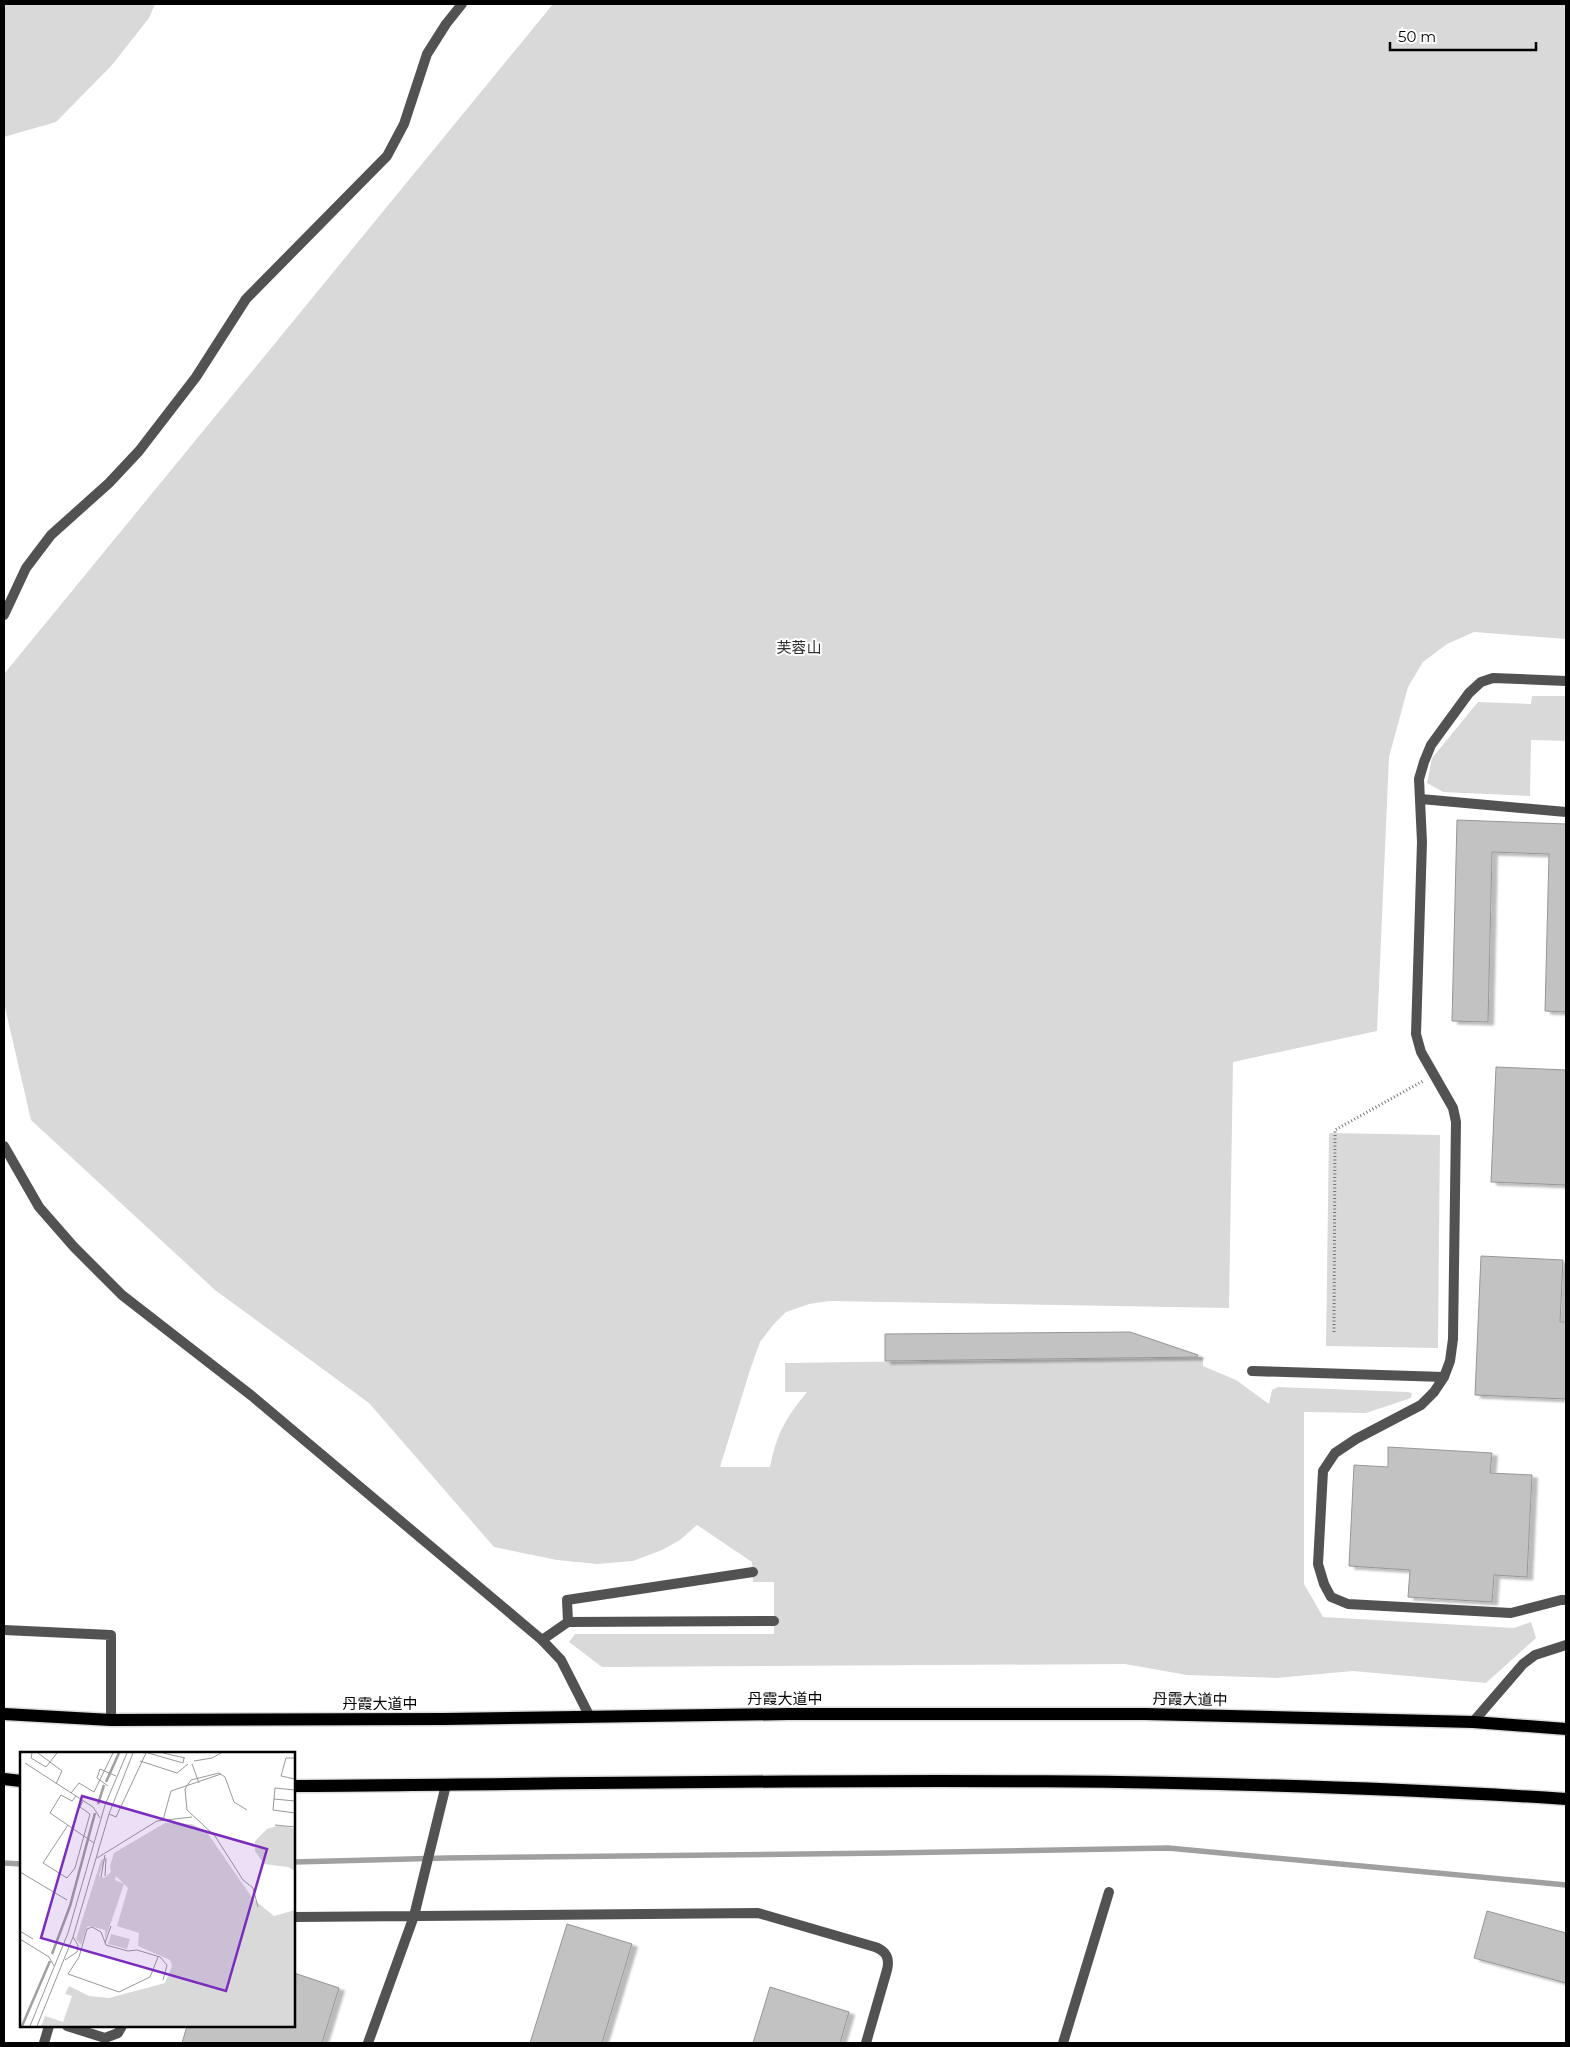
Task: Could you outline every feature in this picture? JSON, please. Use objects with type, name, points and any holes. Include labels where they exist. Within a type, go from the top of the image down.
[{"type":"main road","name":"丹霞大道中","points":[[4,1714],[111,1720],[788,1714],[1144,1714],[1473,1722],[1566,1729]]},
{"type":"main road","points":[[4,1779],[20,1781]]},
{"type":"main road","points":[[295,1786],[1181,1782],[1447,1791],[1566,1799]]},
{"type":"street","points":[[4,615],[26,568],[51,535],[109,484],[138,451],[196,377],[246,299],[387,156],[404,124],[427,54],[446,24],[462,4]]},
{"type":"street","points":[[1566,681],[1493,678],[1481,682],[1469,693],[1431,745],[1419,779],[1422,842],[1416,1034],[1421,1052],[1453,1108],[1456,1122],[1453,1339],[1450,1361],[1444,1377],[1434,1392],[1421,1405],[1356,1439],[1335,1453],[1323,1471],[1318,1564],[1324,1584],[1331,1597],[1348,1604],[1511,1613],[1566,1600]]},
{"type":"street","points":[[1421,799],[1566,812]]},
{"type":"street","points":[[5,1151],[39,1207],[74,1248],[122,1295],[252,1396],[542,1640],[561,1660],[590,1717]]},
{"type":"street","points":[[1252,1371],[1444,1377]]},
{"type":"street","points":[[568,1622],[567,1600],[753,1572]]},
{"type":"street","points":[[542,1640],[568,1622],[774,1621]]},
{"type":"street","points":[[4,1630],[111,1635],[111,1720]]},
{"type":"street","points":[[1473,1722],[1523,1664],[1536,1655],[1566,1646]]},
{"type":"street","points":[[368,2043],[414,1916],[446,1785]]},
{"type":"street","points":[[1063,2043],[1109,1892]]},
{"type":"street","points":[[295,1917],[758,1913],[875,1947],[885,1953],[888,1958],[887,1970],[866,2043]]},
{"type":"street","points":[[44,2043],[49,2027]]},
{"type":"street","points":[[70,2027],[104,2038],[118,2033],[121,2027]]},
{"type":"path","points":[[1334,1332],[1335,1130],[1434,1075]]},
{"type":"green space","points":[[4,4],[155,4],[149,18],[112,65],[56,122],[4,137]]},
{"type":"green space","name":"芙蓉山","points":[[553,4],[1566,4],[1566,639],[1474,632],[1447,644],[1423,662],[1408,687],[1389,757],[1377,1031],[1233,1062],[1229,1308],[829,1301],[809,1304],[786,1312],[760,1342],[720,1467],[770,1467],[779,1435],[793,1410],[807,1392],[785,1392],[785,1363],[1203,1357],[1203,1366],[1236,1380],[1269,1404],[1272,1390],[1278,1387],[1412,1393],[1411,1398],[1366,1413],[1304,1412],[1304,1584],[1323,1617],[1514,1628],[1531,1622],[1536,1638],[1486,1683],[1353,1671],[1276,1678],[1187,1675],[1125,1664],[602,1667],[569,1642],[575,1634],[774,1634],[774,1582],[753,1582],[752,1562],[697,1525],[680,1540],[662,1550],[633,1561],[597,1564],[557,1560],[494,1547],[369,1403],[215,1290],[31,1120],[4,1003],[4,674]]},
{"type":"green space","points":[[1532,696],[1566,696],[1566,741],[1531,740],[1530,796],[1443,792],[1427,783],[1432,758],[1478,702],[1531,704]]},
{"type":"green space","points":[[1329,1133],[1440,1135],[1438,1348],[1326,1346]]},
{"type":"building","points":[[1457,820],[1566,824],[1566,1012],[1545,1011],[1549,854],[1492,852],[1488,1022],[1452,1021]]},
{"type":"building","points":[[1496,1067],[1566,1070],[1566,1185],[1491,1182]]},
{"type":"building","points":[[1481,1256],[1563,1260],[1560,1322],[1566,1322],[1566,1399],[1475,1395]]},
{"type":"building","points":[[1130,1332],[1198,1355],[1197,1357],[885,1361],[885,1334]]},
{"type":"building","points":[[1388,1447],[1492,1453],[1490,1473],[1532,1475],[1527,1577],[1494,1575],[1492,1602],[1408,1597],[1410,1570],[1349,1566],[1354,1465],[1388,1467]]},
{"type":"building","points":[[1487,1911],[1566,1933],[1566,1983],[1474,1958]]},
{"type":"building","points":[[567,1924],[632,1944],[602,2043],[530,2043]]},
{"type":"building","points":[[295,1973],[339,1988],[322,2043],[182,2043],[187,2027],[295,2027]]},
{"type":"building","points":[[770,1987],[849,2012],[840,2043],[753,2043]]},
{"type":"waterway","points":[[295,1862],[447,1858],[1168,1848],[1566,1885]]},
{"type":"waterway","points":[[4,1863],[20,1864]]}]
